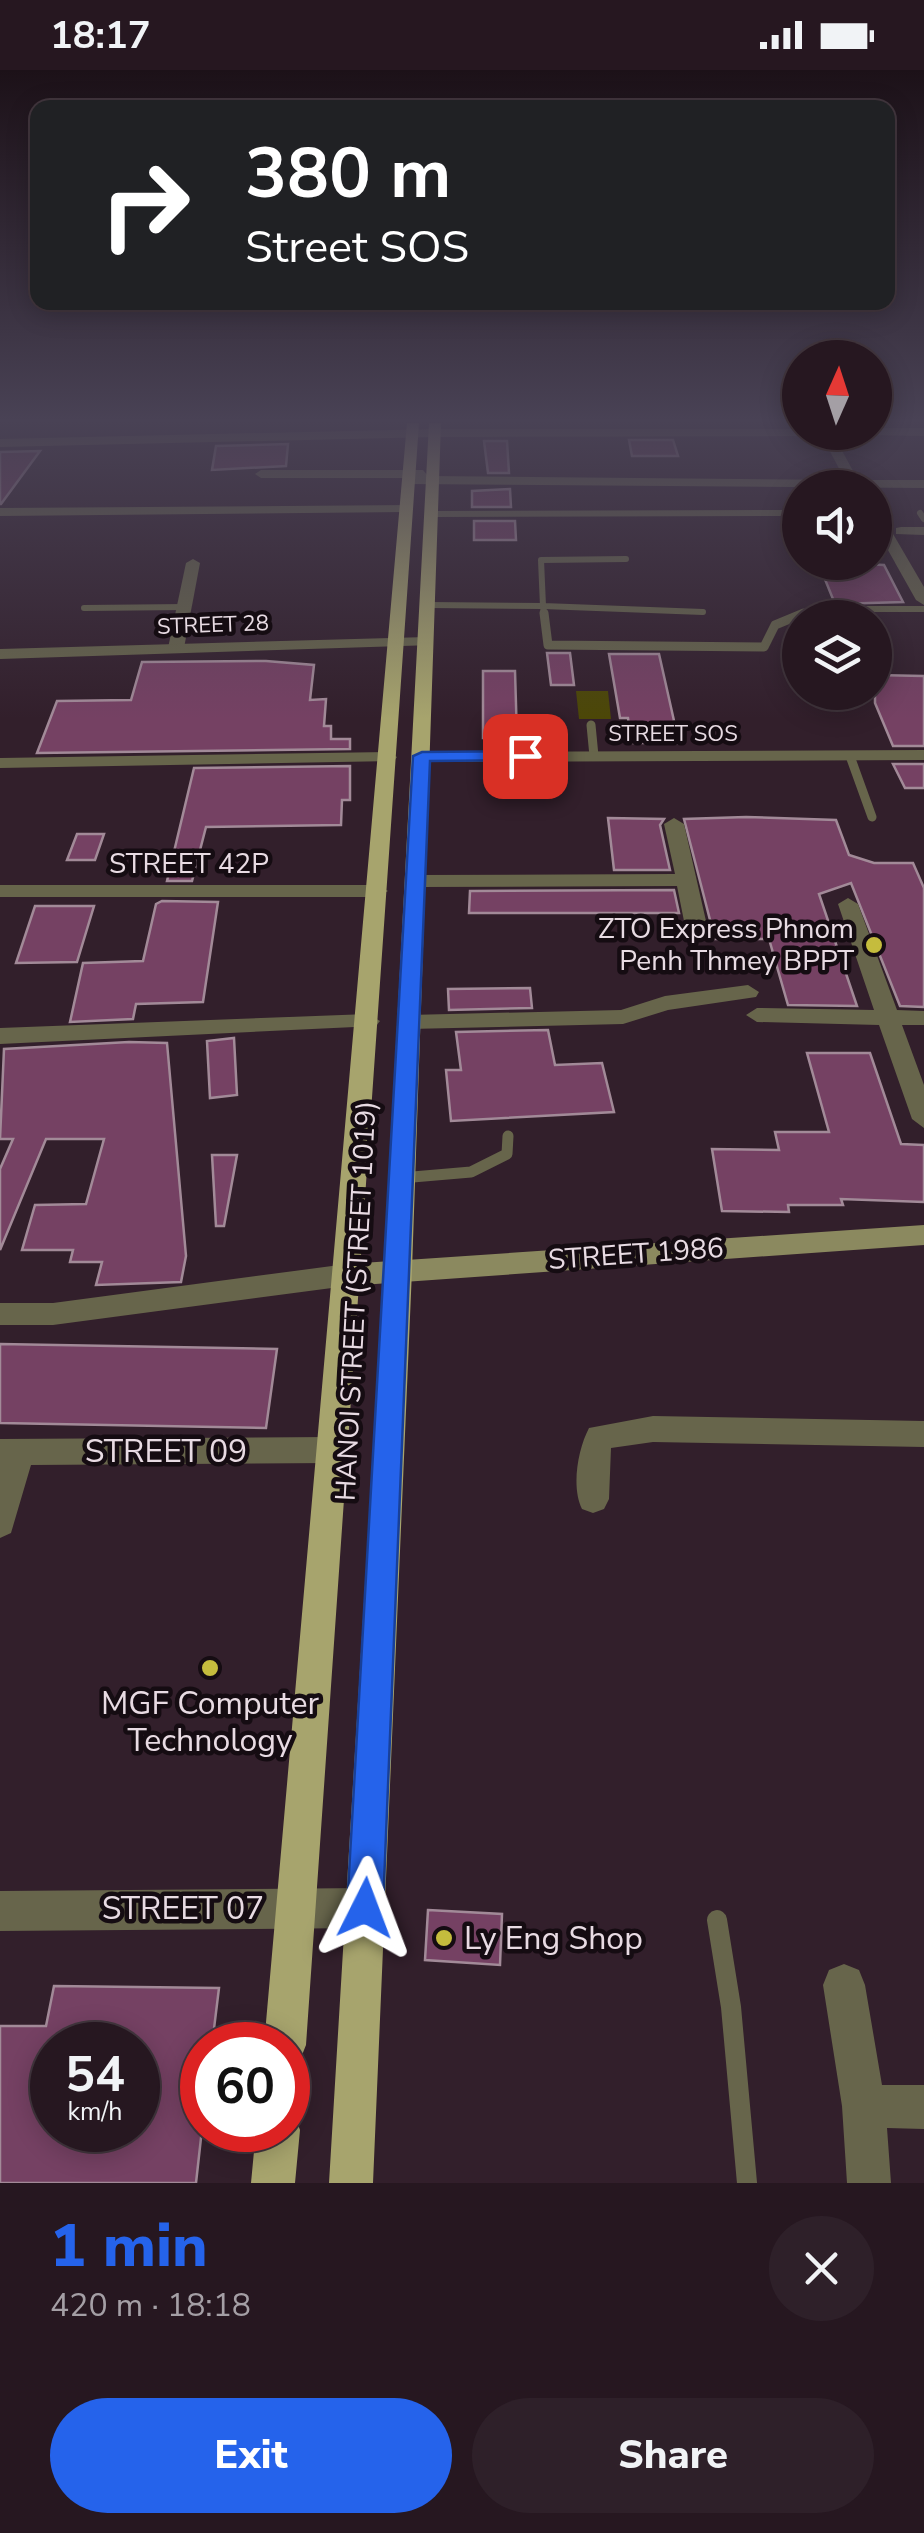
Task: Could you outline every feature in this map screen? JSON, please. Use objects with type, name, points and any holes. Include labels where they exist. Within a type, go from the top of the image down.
[{"type":"main road","name":"HANOI STREET (STREET 1019)","points":[[352,2183],[422,756],[413,642],[417,522]]},
{"type":"main road","name":"HANOI STREET (STREET 1019)","points":[[286,2022],[388,757],[413,642],[428,605],[421,522]]},
{"type":"main road","name":"STREET 1986","points":[[347,1275],[924,1235]]},
{"type":"main road","points":[[273,2183],[276,2152]]},
{"type":"street","points":[[902,531],[924,531]]},
{"type":"street","points":[[892,544],[924,600]]},
{"type":"street","points":[[901,560],[924,560]]},
{"type":"street","points":[[176,648],[193,563]]},
{"type":"street","name":"STREET 28","points":[[0,654],[413,642]]},
{"type":"street","name":"STREET SOS","points":[[422,756],[924,755]]},
{"type":"street","points":[[0,763],[388,757]]},
{"type":"street","points":[[674,824],[695,921]]},
{"type":"street","points":[[416,882],[686,880]]},
{"type":"street","name":"STREET 42P","points":[[0,892],[378,892]]},
{"type":"street","points":[[848,904],[924,1120]]},
{"type":"street","points":[[409,1022],[623,1016],[665,1002],[753,1003],[886,1018],[924,1018]]},
{"type":"street","points":[[0,1036],[368,1021]]},
{"type":"street","points":[[0,1314],[52,1314],[347,1275]]},
{"type":"street","points":[[593,1499],[596,1445],[600,1437],[613,1434],[653,1429],[924,1434]]},
{"type":"street","name":"STREET 09","points":[[10,1452],[332,1450]]},
{"type":"street","points":[[0,1523],[10,1452]]},
{"type":"street","name":"STREET 07","points":[[0,1911],[365,1908]]},
{"type":"street","points":[[844,1985],[864,2106],[869,2183]]},
{"type":"street","points":[[864,2106],[924,2107]]},
{"type":"lane","points":[[626,559],[541,560],[548,645],[764,647],[775,625],[794,616],[831,611],[924,609]]},
{"type":"lane","points":[[428,605],[703,612]]},
{"type":"lane","points":[[84,608],[186,607]]},
{"type":"lane","points":[[591,726],[594,756]]},
{"type":"lane","points":[[850,756],[872,817]]},
{"type":"lane","points":[[401,1178],[480,1170],[507,1154],[508,1136]]},
{"type":"lane","points":[[717,1920],[731,2007],[747,2183]]},
{"type":"shaded area","points":[[576,691],[608,691],[611,719],[579,719]]},
{"type":"building","points":[[474,522],[515,522],[516,540],[474,540]]},
{"type":"building","points":[[825,580],[892,580],[903,602],[892,600],[833,600]]},
{"type":"building","points":[[547,653],[570,653],[574,685],[551,685]]},
{"type":"building","points":[[609,654],[659,654],[679,743],[631,743],[628,718],[620,718]]},
{"type":"building","points":[[266,661],[314,665],[310,700],[326,699],[324,726],[331,726],[331,739],[350,739],[350,749],[37,753],[57,701],[131,700],[142,662]]},
{"type":"building","points":[[483,671],[515,671],[517,738],[483,738]]},
{"type":"building","points":[[892,675],[924,676],[924,746],[893,746],[878,710],[892,710]]},
{"type":"building","points":[[893,764],[924,764],[924,788],[905,788]]},
{"type":"building","points":[[350,766],[350,800],[342,800],[341,825],[206,827],[192,881],[167,881],[194,768]]},
{"type":"building","points":[[608,818],[664,819],[660,825],[670,870],[614,870]]},
{"type":"building","points":[[684,819],[836,820],[849,855],[874,863],[913,863],[924,888],[924,1007],[900,1006],[851,883],[819,894],[857,1006],[788,1005],[769,939],[710,939],[710,920]]},
{"type":"building","points":[[77,834],[104,834],[95,860],[67,860]]},
{"type":"building","points":[[674,890],[679,913],[469,913],[470,891]]},
{"type":"building","points":[[218,902],[203,1002],[136,1004],[133,1019],[70,1022],[83,963],[143,961],[156,904]]},
{"type":"building","points":[[35,906],[94,906],[77,962],[16,963]]},
{"type":"building","points":[[530,988],[532,1008],[449,1010],[448,989]]},
{"type":"building","points":[[548,1030],[555,1065],[602,1063],[614,1112],[451,1121],[446,1070],[461,1070],[456,1032]]},
{"type":"building","points":[[234,1038],[237,1095],[210,1098],[207,1041]]},
{"type":"building","points":[[167,1043],[186,1256],[181,1282],[96,1285],[102,1262],[70,1262],[73,1250],[22,1250],[35,1205],[86,1204],[104,1139],[46,1139],[0,1250],[0,1169],[13,1139],[0,1139],[4,1049]]},
{"type":"building","points":[[807,1053],[870,1053],[901,1144],[924,1145],[924,1202],[841,1199],[843,1205],[788,1205],[789,1212],[722,1211],[712,1149],[779,1150],[775,1132],[829,1132]]},
{"type":"building","points":[[212,1155],[237,1155],[224,1226],[216,1226]]},
{"type":"building","points":[[0,1344],[277,1349],[266,1428],[0,1423]]},
{"type":"building","points":[[428,1910],[502,1914],[500,1965],[425,1960]]},
{"type":"building","points":[[54,1986],[219,1988],[215,2022],[180,2022],[180,2152],[199,2152],[196,2183],[0,2183],[0,2026],[30,2026],[30,2152],[160,2152],[160,2022],[47,2022]]},
{"type":"place","name":"ZTO Express Phnom Penh Thmey BPPT","points":[[874,945]]},
{"type":"place","name":"MGF Computer Technology","points":[[210,1668]]},
{"type":"place","name":"Ly Eng Shop","points":[[444,1938]]},
{"type":"route","points":[[365,1908],[422,756],[525,756]]}]
